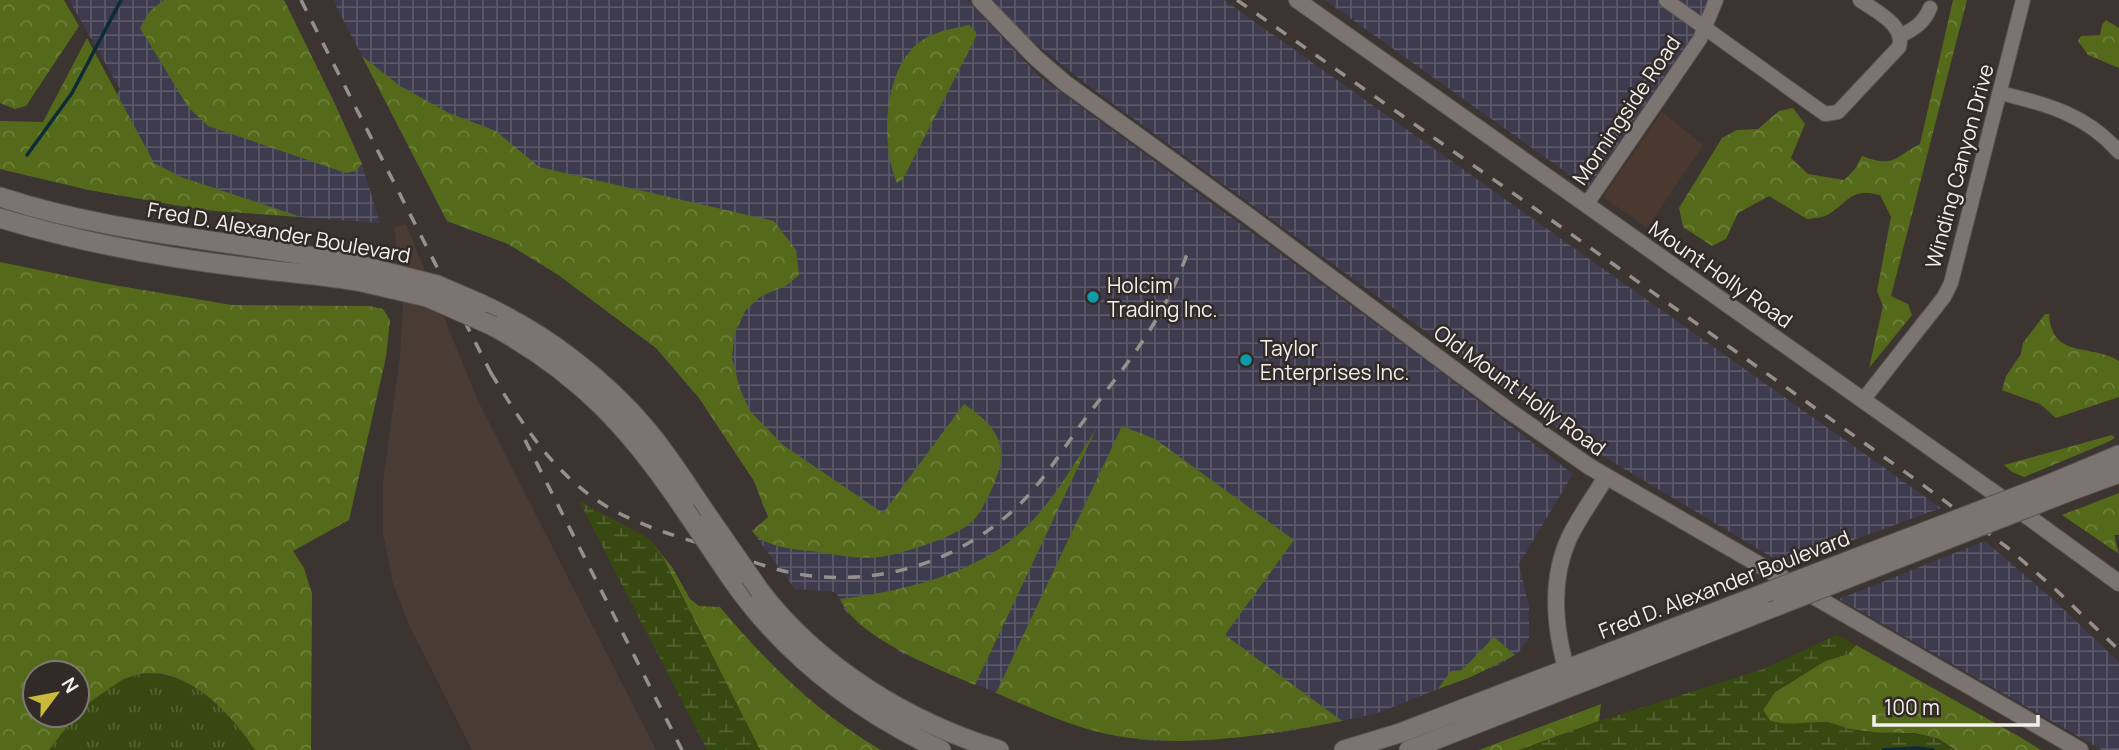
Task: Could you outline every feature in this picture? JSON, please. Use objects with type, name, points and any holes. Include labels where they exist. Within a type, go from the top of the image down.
[{"type":"main road","name":"Fred D. Alexander Boulevard","points":[[0,197],[64,215],[154,234],[362,274],[436,285],[481,304],[533,332],[582,367],[613,395],[659,445],[760,591],[806,641],[864,686],[918,718],[969,741],[999,750]]},
{"type":"main road","name":"Fred D. Alexander Boulevard","points":[[0,218],[58,234],[150,253],[253,268],[327,275],[362,274],[493,326],[555,364],[603,406],[643,449],[733,581],[772,630],[824,679],[888,723],[941,750]]},
{"type":"main road","name":"Fred D. Alexander Boulevard","points":[[1344,750],[1569,678],[1782,604],[2058,488],[2119,455]]},
{"type":"main road","name":"Fred D. Alexander Boulevard","points":[[1409,750],[1765,593],[2058,488],[2119,472]]},
{"type":"street","name":"Old Mount Holly Road","points":[[980,0],[1034,57],[1065,83],[1508,410],[1606,477],[2080,750]]},
{"type":"street","name":"Mount Holly Road","points":[[1297,0],[2119,583]]},
{"type":"street","points":[[1666,0],[1825,114],[1838,112],[1899,47],[1900,36],[1889,20],[1860,0]]},
{"type":"street","name":"Morningside Road","points":[[1586,205],[1705,29],[1716,0]]},
{"type":"street","name":"Winding Canyon Drive","points":[[1863,400],[1944,297],[1951,283],[2023,0]]},
{"type":"street","points":[[1900,36],[1926,18],[1930,8]]},
{"type":"street","points":[[2000,93],[2050,105],[2073,115],[2098,131],[2119,152]]},
{"type":"street","points":[[1569,678],[1557,619],[1560,563],[1570,536],[1606,477]]},
{"type":"shaded area","points":[[69,0],[284,0],[362,164],[380,223],[203,210],[89,190],[0,169],[0,121],[98,124],[120,89]]},
{"type":"shaded area","points":[[333,0],[967,0],[1039,76],[1427,361],[1573,474],[1519,564],[1529,606],[1529,638],[1519,652],[1501,664],[1375,714],[1287,732],[1198,740],[1148,741],[1104,733],[1047,714],[901,653],[845,611],[836,592],[795,589],[752,531],[768,518],[754,481],[699,398],[656,348],[557,274],[508,244],[447,221]]},
{"type":"shaded area","points":[[989,0],[1224,0],[1941,508],[1785,565],[1566,434],[1090,87],[1012,25]]},
{"type":"shaded area","points":[[1325,0],[1709,0],[1695,32],[1588,188]]},
{"type":"shaded area","points":[[1662,112],[1703,145],[1647,228],[1603,197]]},
{"type":"shaded area","points":[[406,224],[478,401],[656,750],[472,750],[410,627],[393,584],[383,533],[383,482],[400,355],[403,304],[394,227]]},
{"type":"shaded area","points":[[1985,541],[2056,602],[2119,662],[2119,750],[2102,750],[1839,599]]},
{"type":"green space","points":[[0,0],[64,0],[79,26],[26,106],[15,109],[0,103]]},
{"type":"green space","points":[[164,0],[284,0],[362,164],[356,171],[346,173],[208,126],[188,107],[140,28],[150,11]]},
{"type":"green space","points":[[1953,0],[1967,0],[1891,296],[1908,304],[1912,315],[1869,368],[1883,306],[1877,291],[1891,217],[1880,195],[1856,194],[1827,215],[1807,219],[1769,196],[1738,213],[1726,239],[1712,246],[1683,227],[1679,208],[1722,138],[1737,130],[1758,129],[1779,111],[1793,108],[1805,124],[1791,158],[1808,174],[1844,180],[1855,169],[1862,156],[1873,160],[1893,160],[1920,144]]},
{"type":"green space","points":[[2106,20],[2119,28],[2119,68],[2088,55],[2078,41],[2081,36],[2100,35]]},
{"type":"green space","points":[[969,25],[976,32],[976,37],[903,179],[897,183],[887,130],[888,110],[897,72],[906,57],[923,40]]},
{"type":"green space","points":[[87,38],[154,163],[181,177],[301,217],[203,210],[89,190],[0,169],[0,121],[43,122]]},
{"type":"green space","points":[[362,56],[400,86],[449,113],[496,131],[539,167],[774,221],[796,250],[799,275],[787,285],[760,297],[745,311],[734,335],[732,358],[740,389],[750,411],[783,445],[883,513],[964,404],[994,432],[1001,453],[996,478],[977,516],[970,524],[948,536],[911,550],[871,558],[787,548],[771,544],[757,536],[752,531],[768,517],[754,481],[699,398],[656,348],[557,274],[508,244],[447,221]]},
{"type":"green space","points":[[0,262],[232,305],[369,306],[383,309],[390,320],[386,357],[349,520],[293,551],[304,568],[312,594],[311,750],[255,750],[231,719],[200,690],[164,674],[144,674],[124,679],[91,701],[91,659],[21,659],[21,729],[65,729],[49,750],[0,750]]},
{"type":"green space","points":[[2045,314],[2049,314],[2057,338],[2065,344],[2119,361],[2119,397],[2056,418],[2040,404],[2002,390],[2006,376],[2021,354],[2023,343]]},
{"type":"green space","points":[[1122,426],[1155,439],[1294,540],[1225,635],[1342,721],[1225,739],[1136,739],[1079,726],[996,693]]},
{"type":"green space","points":[[1097,427],[975,685],[880,639],[849,613],[840,599],[892,590],[944,576],[992,553],[1013,538],[1033,520],[1051,498]]},
{"type":"green space","points":[[2112,435],[2115,438],[2108,442],[2024,477],[2004,465]]},
{"type":"green space","points":[[2119,493],[2119,535],[2114,535],[2119,554],[2062,515]]},
{"type":"green space","points":[[579,501],[648,538],[663,558],[760,750],[707,750]]},
{"type":"green space","points":[[648,538],[672,567],[690,599],[699,606],[720,607],[794,686],[836,720],[881,750],[760,750],[663,558]]},
{"type":"green space","points":[[1837,635],[1856,645],[1848,654],[1825,661],[1775,692],[1763,710],[1770,721],[1790,724],[1827,722],[1864,731],[1918,734],[1943,742],[1955,750],[1519,750],[1599,721],[1763,669]]},
{"type":"green space","points":[[1494,637],[1515,655],[1471,677],[1438,689],[1451,671],[1462,670]]},
{"type":"green space","points":[[1856,645],[2041,750],[1955,750],[1939,739],[1915,733],[1849,729],[1827,722],[1787,725],[1770,721],[1763,710],[1775,692],[1825,661],[1848,654]]},
{"type":"green space","points":[[151,673],[176,678],[206,693],[232,720],[255,750],[49,750],[65,729],[91,729],[91,700],[127,678]]},
{"type":"green space","points":[[1601,704],[1599,721],[1519,750],[1479,750]]},
{"type":"waterway","points":[[27,155],[72,93],[121,0]]},
{"type":"waterway","points":[[1883,750],[1933,750]]},
{"type":"railway","points":[[301,0],[495,381]]},
{"type":"railway","points":[[1237,0],[1919,482],[2008,548],[2119,650]]},
{"type":"railway","points":[[491,373],[551,459],[569,478],[611,509],[654,529],[774,568],[813,576],[870,576],[898,571],[950,553],[998,523],[1020,504],[1047,472],[1144,339],[1168,299],[1187,254]]},
{"type":"railway","points":[[525,440],[682,750]]},
{"type":"place","name":"Holcim Trading Inc.","points":[[1093,297]]},
{"type":"place","name":"Taylor Enterprises Inc.","points":[[1246,360]]}]
